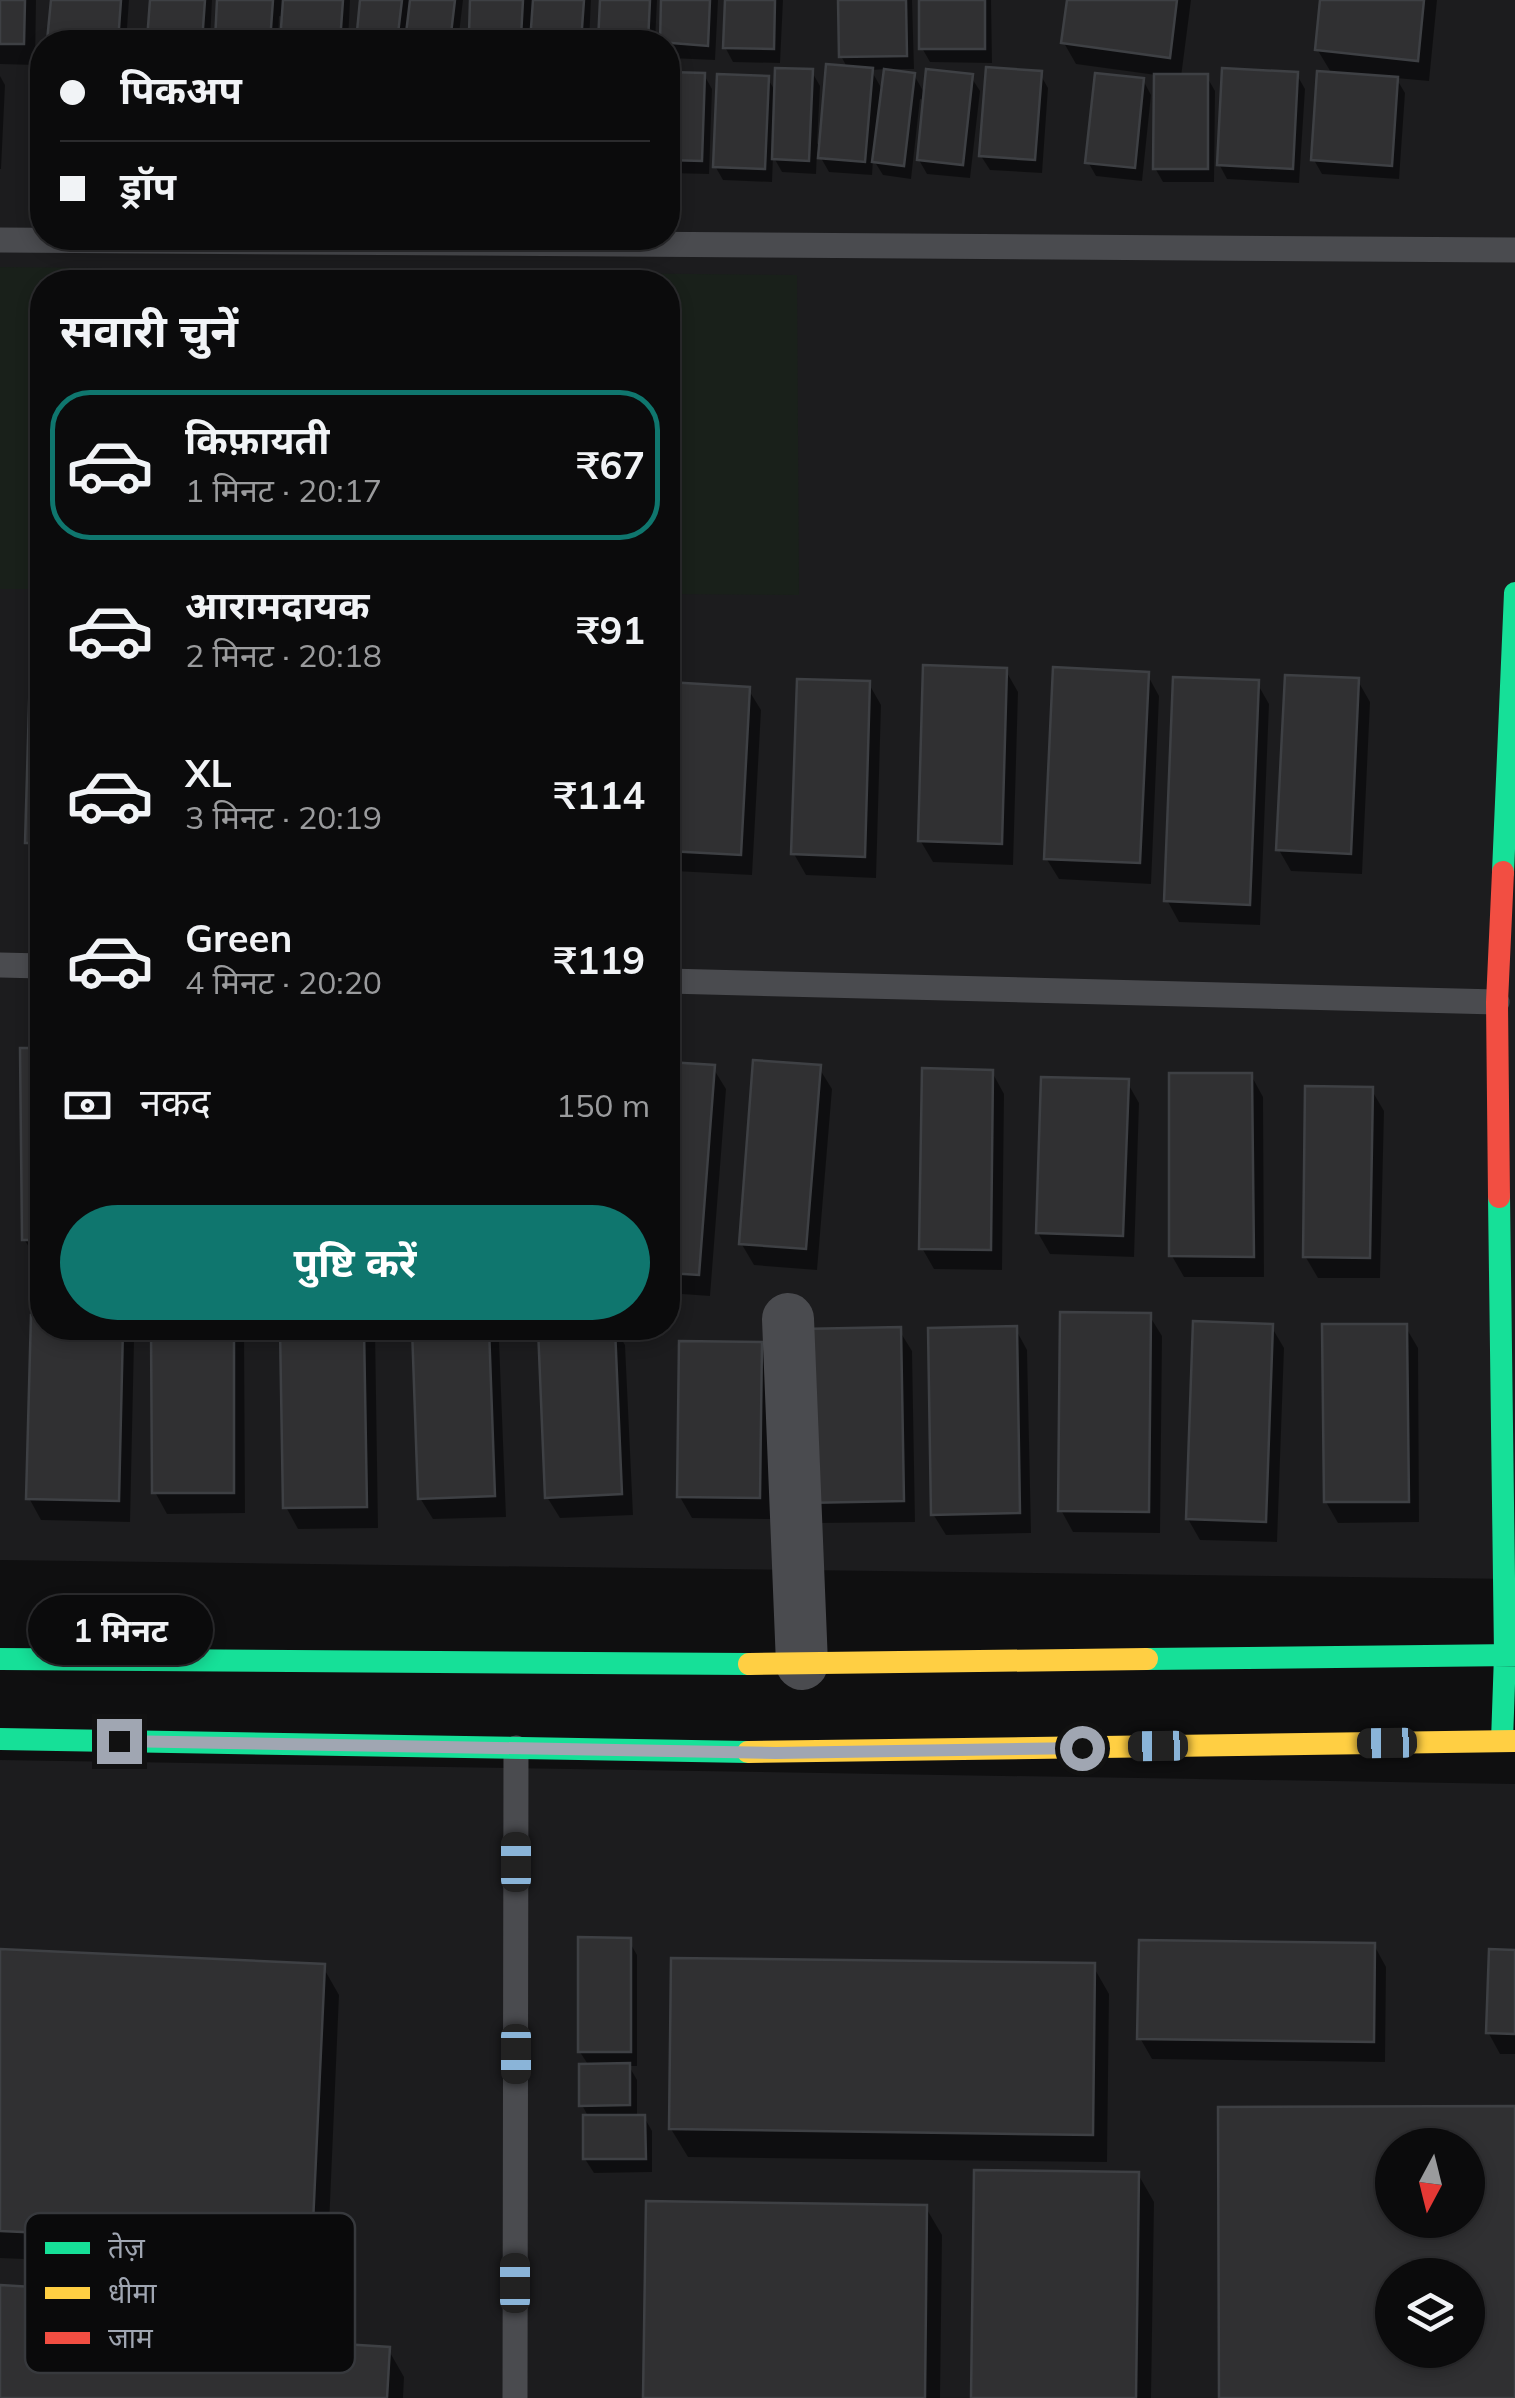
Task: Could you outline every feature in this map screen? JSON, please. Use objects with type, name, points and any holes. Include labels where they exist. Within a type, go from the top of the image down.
[{"type":"street","points":[[0,1740],[776,1753],[1508,1741],[1510,1655],[1497,1002],[1515,593]]},
{"type":"street","points":[[788,1320],[802,1664]]},
{"type":"street","points":[[0,1659],[802,1664],[1510,1655]]},
{"type":"lane","points":[[0,240],[30,240]]},
{"type":"lane","points":[[680,243],[1515,250]]},
{"type":"lane","points":[[0,965],[30,966]]},
{"type":"lane","points":[[680,982],[1497,1002]]},
{"type":"lane","points":[[515,2398],[516,1748]]},
{"type":"shaded area","points":[[0,0],[1515,0],[1515,1579],[0,1560]]},
{"type":"shaded area","points":[[0,267],[299,270],[30,270],[30,589],[0,589]]},
{"type":"shaded area","points":[[680,274],[797,275],[799,595],[680,594]]},
{"type":"shaded area","points":[[0,1760],[1515,1784],[1515,2398],[0,2398]]},
{"type":"building","points":[[0,0],[25,0],[24,44],[0,44]]},
{"type":"building","points":[[51,0],[121,0],[119,30],[48,30]]},
{"type":"building","points":[[150,0],[205,0],[203,30],[148,30]]},
{"type":"building","points":[[217,0],[273,0],[271,30],[216,30]]},
{"type":"building","points":[[283,0],[343,0],[341,30],[281,30]]},
{"type":"building","points":[[360,0],[402,0],[398,30],[357,30]]},
{"type":"building","points":[[410,0],[455,0],[451,30],[406,30]]},
{"type":"building","points":[[470,0],[523,0],[521,30],[469,30]]},
{"type":"building","points":[[533,0],[584,0],[582,30],[531,30]]},
{"type":"building","points":[[600,0],[650,0],[649,30],[599,30]]},
{"type":"building","points":[[661,0],[710,0],[708,46],[680,44],[680,30],[660,30]]},
{"type":"building","points":[[725,0],[775,0],[774,49],[723,48]]},
{"type":"building","points":[[838,0],[906,0],[907,56],[839,57]]},
{"type":"building","points":[[919,0],[985,0],[985,49],[919,49]]},
{"type":"building","points":[[1067,0],[1177,0],[1170,58],[1061,43]]},
{"type":"building","points":[[1320,0],[1424,0],[1418,61],[1315,50]]},
{"type":"building","points":[[826,64],[873,68],[865,162],[818,158]]},
{"type":"building","points":[[986,67],[1042,71],[1035,160],[979,156]]},
{"type":"building","points":[[775,68],[813,69],[809,161],[772,159]]},
{"type":"building","points":[[1222,68],[1298,72],[1293,169],[1217,165]]},
{"type":"building","points":[[884,69],[915,73],[904,166],[872,162]]},
{"type":"building","points":[[926,69],[973,74],[963,165],[917,160]]},
{"type":"building","points":[[1317,71],[1398,77],[1392,166],[1311,160]]},
{"type":"building","points":[[680,72],[705,73],[702,161],[680,160]]},
{"type":"building","points":[[1095,73],[1144,78],[1135,168],[1085,163]]},
{"type":"building","points":[[717,74],[769,76],[765,169],[713,167]]},
{"type":"building","points":[[1154,74],[1208,74],[1208,169],[1153,169]]},
{"type":"building","points":[[923,665],[1007,668],[1002,844],[918,841]]},
{"type":"building","points":[[1053,667],[1149,672],[1140,863],[1044,859]]},
{"type":"building","points":[[30,671],[30,843],[25,843]]},
{"type":"building","points":[[1285,675],[1359,678],[1351,854],[1276,850]]},
{"type":"building","points":[[1173,677],[1259,680],[1250,905],[1164,901]]},
{"type":"building","points":[[797,679],[870,681],[865,857],[791,854]]},
{"type":"building","points":[[680,683],[750,687],[741,855],[680,852]]},
{"type":"building","points":[[20,1048],[30,1048],[30,1240],[22,1240]]},
{"type":"building","points":[[753,1060],[821,1065],[806,1249],[739,1244]]},
{"type":"building","points":[[680,1063],[715,1065],[699,1275],[680,1274]]},
{"type":"building","points":[[922,1068],[993,1070],[991,1250],[919,1249]]},
{"type":"building","points":[[1169,1073],[1252,1073],[1254,1257],[1169,1256]]},
{"type":"building","points":[[1041,1077],[1129,1079],[1123,1236],[1036,1233]]},
{"type":"building","points":[[1305,1086],[1373,1087],[1370,1258],[1303,1257]]},
{"type":"building","points":[[1060,1312],[1151,1313],[1149,1512],[1058,1511]]},
{"type":"building","points":[[1193,1321],[1273,1324],[1266,1522],[1186,1519]]},
{"type":"building","points":[[1322,1324],[1407,1324],[1409,1502],[1324,1502]]},
{"type":"building","points":[[1017,1326],[1020,1513],[931,1515],[928,1328]]},
{"type":"building","points":[[901,1327],[904,1501],[804,1503],[800,1329]]},
{"type":"building","points":[[30,1340],[123,1340],[119,1501],[26,1499]]},
{"type":"building","points":[[151,1340],[234,1340],[234,1493],[152,1493]]},
{"type":"building","points":[[280,1340],[364,1340],[367,1507],[283,1508]]},
{"type":"building","points":[[412,1340],[489,1340],[495,1496],[418,1499]]},
{"type":"building","points":[[538,1340],[616,1340],[622,1494],[545,1498]]},
{"type":"building","points":[[679,1341],[762,1342],[760,1498],[677,1497]]},
{"type":"building","points":[[578,1937],[631,1938],[631,2052],[578,2052]]},
{"type":"building","points":[[1139,1940],[1375,1943],[1374,2042],[1137,2039]]},
{"type":"building","points":[[0,1949],[325,1964],[313,2213],[25,2213],[25,2232],[0,2231]]},
{"type":"building","points":[[1489,1949],[1515,1950],[1515,2034],[1486,2033]]},
{"type":"building","points":[[671,1958],[1095,1963],[1093,2135],[669,2129]]},
{"type":"building","points":[[630,2063],[630,2105],[579,2106],[579,2064]]},
{"type":"building","points":[[1515,2106],[1515,2398],[1219,2398],[1218,2107]]},
{"type":"building","points":[[583,2115],[645,2115],[646,2159],[583,2159]]},
{"type":"building","points":[[974,2170],[1139,2172],[1136,2398],[971,2398]]},
{"type":"building","points":[[646,2201],[927,2205],[925,2398],[643,2398]]},
{"type":"building","points":[[0,2285],[25,2286],[25,2373],[355,2373],[355,2345],[390,2347],[387,2398],[0,2398]]},
{"type":"traffic: fast","points":[[1503,872],[1515,593]]},
{"type":"traffic: fast","points":[[1499,1197],[1505,1655],[1502,1741]]},
{"type":"traffic: fast","points":[[1147,1659],[1515,1655]]},
{"type":"traffic: fast","points":[[0,1659],[749,1664]]},
{"type":"traffic: fast","points":[[0,1739],[748,1752]]},
{"type":"traffic: slow","points":[[749,1664],[1147,1659]]},
{"type":"traffic: slow","points":[[748,1752],[1515,1741]]},
{"type":"traffic: jam","points":[[1499,1197],[1497,1002],[1503,872]]},
{"type":"route","points":[[119,1741],[776,1753],[1082,1748]]}]
